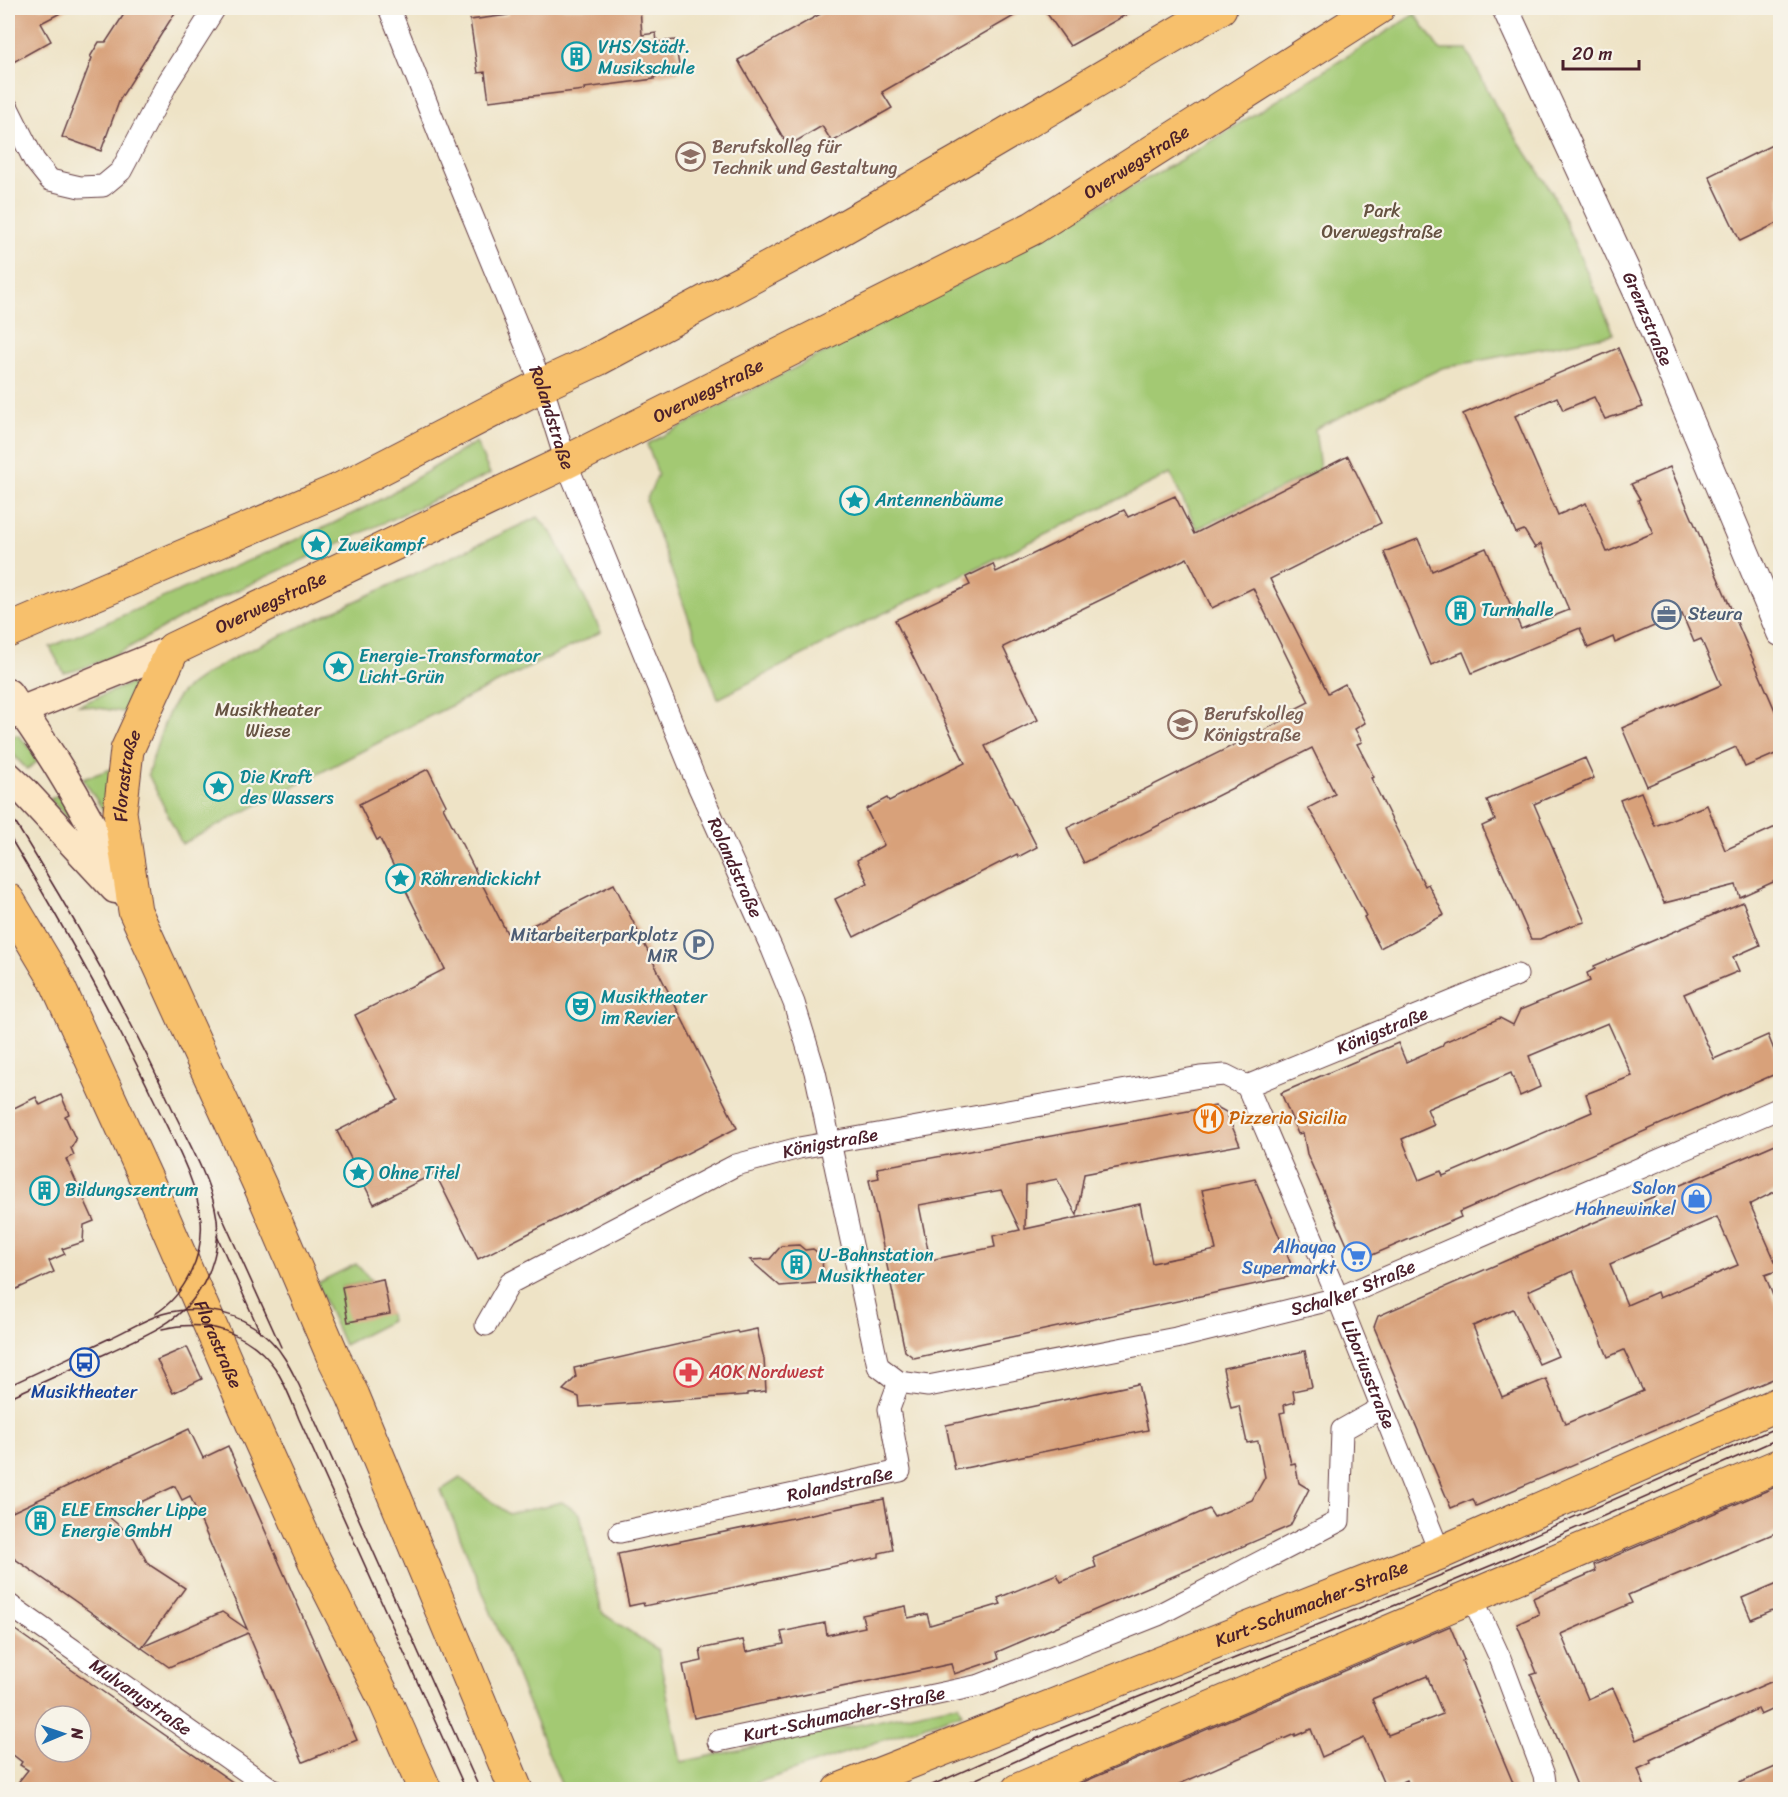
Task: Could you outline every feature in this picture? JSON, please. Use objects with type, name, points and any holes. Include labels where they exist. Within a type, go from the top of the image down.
[{"type":"main road","points":[[8,632],[341,489],[542,385],[598,359],[823,239],[1220,8]]},
{"type":"main road","name":"Overwegstraße","points":[[12,706],[173,649],[566,462],[1033,228],[1378,8]]},
{"type":"main road","name":"Florastraße","points":[[135,911],[120,812],[124,761],[173,649]]},
{"type":"main road","name":"Florastraße","points":[[12,706],[59,768],[105,848],[135,911],[262,1190],[333,1356],[362,1416],[516,1790]]},
{"type":"main road","points":[[8,777],[25,792],[135,911]]},
{"type":"main road","name":"Florastraße","points":[[8,900],[54,977],[154,1196],[300,1530],[384,1698],[425,1790]]},
{"type":"main road","name":"Kurt-Schumacher-Straße","points":[[839,1790],[1440,1553],[1780,1403]]},
{"type":"main road","points":[[1018,1790],[1780,1465]]},
{"type":"street","points":[[8,108],[34,160],[50,180],[80,187],[103,186],[121,171],[168,82],[215,8]]},
{"type":"street","name":"Rolandstraße","points":[[389,8],[542,385],[566,462],[696,781],[772,948],[794,1003],[815,1072],[878,1366],[899,1382],[889,1410],[900,1471],[620,1532]]},
{"type":"street","name":"Grenzstraße","points":[[1505,8],[1638,295],[1780,633]]},
{"type":"street","name":"Königstraße","points":[[486,1325],[510,1283],[736,1165],[799,1148],[1188,1079],[1225,1075],[1247,1086],[1517,975]]},
{"type":"street","name":"Liboriusstraße","points":[[1247,1086],[1338,1298],[1440,1553]]},
{"type":"street","name":"Schalker Straße","points":[[899,1382],[928,1386],[1153,1343],[1338,1298],[1780,1108]]},
{"type":"street","name":"Kurt-Schumacher-Straße","points":[[718,1741],[980,1685],[1158,1615],[1339,1521],[1342,1430],[1381,1408]]},
{"type":"street","points":[[1472,1597],[1500,1658],[1544,1775],[1546,1790]]},
{"type":"street","name":"Mulvanystraße","points":[[8,1604],[273,1790]]},
{"type":"green space","name":"Park Overwegstraße","points":[[1415,14],[1440,50],[1467,50],[1498,110],[1552,192],[1614,334],[1442,368],[1315,429],[1320,469],[1197,529],[1170,474],[872,619],[718,699],[646,501],[658,474],[647,444],[948,289],[1184,158]]},
{"type":"green space","points":[[476,442],[490,474],[200,608],[117,654],[64,673],[50,647],[332,524],[383,498]]},
{"type":"green space","name":"Musiktheater Wiese","points":[[538,517],[554,536],[601,632],[428,717],[182,844],[148,774],[168,715],[182,692],[239,655]]},
{"type":"green space","points":[[151,675],[129,713],[79,705]]},
{"type":"green space","points":[[18,735],[32,750],[37,762],[27,769],[14,756],[8,744],[8,739]]},
{"type":"green space","points":[[114,768],[110,821],[83,779]]},
{"type":"green space","points":[[60,795],[80,831],[50,799]]},
{"type":"green space","points":[[356,1264],[372,1281],[342,1287],[390,1314],[391,1321],[344,1345],[317,1283]]},
{"type":"green space","points":[[460,1478],[509,1514],[562,1502],[580,1514],[602,1613],[658,1650],[681,1762],[958,1704],[962,1713],[739,1789],[563,1789],[441,1490]]},
{"type":"building","points":[[8,8],[70,8],[41,23],[51,41],[8,65]]},
{"type":"building","points":[[128,8],[178,8],[120,99],[101,151],[62,137],[92,58],[90,57],[99,42],[106,42]]},
{"type":"building","name":"VHS/Städt. Musikschule","points":[[507,8],[640,8],[642,35],[656,33],[657,42],[675,40],[680,72],[654,77],[654,79],[584,88],[585,90],[489,101],[485,72],[478,73],[470,20],[508,15]]},
{"type":"building","points":[[831,8],[1028,8],[882,92],[892,108],[832,142],[822,126],[788,146],[738,60]]},
{"type":"building","points":[[1043,8],[1138,8],[1070,46]]},
{"type":"building","points":[[1780,141],[1780,222],[1740,241],[1709,176]]},
{"type":"building","points":[[1618,348],[1643,407],[1605,419],[1594,397],[1563,410],[1557,397],[1515,416],[1558,515],[1586,503],[1607,552],[1653,533],[1638,500],[1640,499],[1631,484],[1670,467],[1780,722],[1780,752],[1745,767],[1736,747],[1647,786],[1622,728],[1721,685],[1701,639],[1694,642],[1682,614],[1615,643],[1613,637],[1588,648],[1580,628],[1472,673],[1463,652],[1431,665],[1384,552],[1418,539],[1432,571],[1486,548],[1521,629],[1569,610],[1541,544],[1535,548],[1524,530],[1516,533],[1463,414]]},
{"type":"building","points":[[1348,456],[1381,523],[1270,579],[1328,693],[1345,684],[1365,723],[1355,729],[1362,742],[1357,744],[1374,777],[1371,778],[1425,886],[1428,884],[1444,915],[1380,948],[1364,917],[1366,916],[1308,808],[1335,794],[1312,748],[1084,863],[1067,828],[1294,715],[1291,711],[1309,702],[1253,588],[1212,608],[1187,558],[1003,647],[1038,720],[985,746],[1037,847],[1018,857],[1017,854],[854,937],[835,899],[868,883],[857,860],[884,845],[866,809],[887,798],[889,801],[965,763],[895,620],[970,585],[966,577],[993,564],[996,572],[1124,510],[1128,517],[1175,496],[1194,534]]},
{"type":"building","points":[[1585,758],[1594,778],[1534,804],[1585,922],[1540,939],[1531,939],[1482,826],[1495,820],[1487,800]]},
{"type":"building","name":"Musiktheater im Revier","points":[[428,769],[446,805],[443,807],[509,937],[614,884],[737,1128],[478,1259],[435,1173],[374,1204],[337,1131],[398,1100],[355,1015],[445,969],[380,839],[377,840],[359,804]]},
{"type":"building","points":[[1641,792],[1655,826],[1707,805],[1725,850],[1780,825],[1780,879],[1740,897],[1736,885],[1664,903],[1620,800]]},
{"type":"building","points":[[1743,902],[1760,945],[1733,957],[1739,971],[1684,994],[1714,1059],[1768,1035],[1780,1065],[1780,1072],[1459,1212],[1461,1217],[1363,1259],[1351,1254],[1307,1154],[1303,1133],[1298,1134],[1281,1093],[1398,1043],[1406,1062],[1442,1046],[1444,1042],[1500,1018],[1513,1025],[1520,1010],[1590,981],[1587,973],[1595,969],[1594,966]],"holes":[[[1608,1023],[1632,1076],[1586,1094],[1592,1112],[1443,1176],[1441,1171],[1419,1180],[1402,1139],[1434,1125],[1427,1109],[1511,1073],[1520,1096],[1540,1087],[1529,1056]]]},
{"type":"building","name":"Bildungszentrum","points":[[61,1095],[69,1114],[65,1116],[76,1140],[71,1148],[74,1155],[66,1159],[94,1221],[84,1225],[83,1242],[62,1249],[65,1254],[49,1261],[54,1272],[8,1293],[8,1111],[36,1097],[40,1105]]},
{"type":"building","points":[[1215,1106],[1226,1112],[1240,1145],[1084,1174],[1077,1215],[1057,1179],[1026,1185],[1025,1229],[1140,1204],[1152,1263],[1216,1250],[1202,1190],[1255,1179],[1293,1269],[1288,1277],[914,1358],[905,1351],[869,1180],[879,1178],[877,1168]],"holes":[[[1001,1190],[1020,1230],[993,1236],[995,1247],[930,1260],[919,1205]]]},
{"type":"building","points":[[1780,1142],[1780,1189],[1750,1204],[1779,1270],[1765,1275],[1780,1314],[1780,1376],[1476,1506],[1473,1499],[1451,1508],[1374,1327],[1378,1316]],"holes":[[[1717,1217],[1738,1265],[1659,1298],[1657,1292],[1627,1305],[1610,1264]],[[1573,1271],[1608,1357],[1624,1350],[1643,1391],[1565,1424],[1546,1379],[1502,1397],[1473,1326],[1513,1309],[1539,1364],[1558,1356],[1528,1291]]]},
{"type":"building","name":"U-Bahnstation Musiktheater","points":[[799,1245],[805,1250],[813,1249],[822,1256],[823,1275],[817,1283],[780,1286],[750,1260],[770,1259],[781,1246]]},
{"type":"building","points":[[383,1279],[390,1314],[348,1322],[342,1287]]},
{"type":"building","points":[[757,1329],[764,1359],[766,1391],[747,1393],[747,1395],[580,1407],[579,1397],[563,1390],[576,1377],[574,1368],[737,1331],[738,1333]]},
{"type":"building","points":[[187,1347],[202,1379],[173,1393],[157,1360]]},
{"type":"building","points":[[1305,1351],[1312,1387],[1293,1391],[1295,1402],[1284,1405],[1285,1412],[1280,1413],[1291,1464],[1295,1463],[1299,1483],[1309,1489],[1290,1526],[997,1652],[999,1659],[954,1674],[951,1664],[694,1718],[683,1665],[702,1661],[700,1649],[743,1640],[746,1652],[784,1644],[781,1632],[825,1623],[827,1635],[865,1627],[862,1615],[906,1606],[908,1618],[927,1614],[930,1625],[1001,1604],[998,1598],[1057,1574],[1061,1582],[1096,1567],[1093,1558],[1209,1509],[1214,1517],[1252,1500],[1265,1477],[1258,1441],[1247,1443],[1239,1406],[1231,1408],[1223,1368]]},
{"type":"building","points":[[1138,1384],[1148,1430],[955,1470],[946,1425]]},
{"type":"building","points":[[189,1429],[203,1458],[228,1446],[357,1740],[303,1762],[248,1633],[169,1667],[8,1554],[8,1514]],"holes":[[[175,1486],[182,1500],[190,1496],[247,1629],[222,1612],[142,1647],[185,1588],[148,1564],[134,1538],[109,1517]]]},
{"type":"building","points":[[1780,1485],[1780,1531],[1628,1595],[1632,1603],[1561,1634],[1588,1699],[1613,1688],[1636,1740],[1780,1678],[1780,1706],[1760,1715],[1757,1709],[1650,1760],[1651,1763],[1638,1769],[1646,1790],[1579,1790],[1531,1675],[1537,1673],[1517,1624],[1539,1614],[1533,1598],[1596,1571],[1594,1565]]},
{"type":"building","points":[[884,1499],[893,1550],[879,1553],[879,1557],[644,1606],[643,1603],[629,1606],[618,1554]]},
{"type":"building","points":[[1780,1582],[1780,1607],[1751,1619],[1742,1598]]},
{"type":"building","points":[[8,1625],[244,1790],[12,1790],[28,1770],[20,1765],[22,1762],[8,1751]]},
{"type":"building","points":[[1450,1626],[1464,1660],[1462,1661],[1516,1790],[1411,1790],[1407,1780],[1386,1789],[1364,1738],[1322,1757],[1311,1729],[1179,1784],[1182,1790],[1067,1789]],"holes":[[[1427,1676],[1443,1714],[1388,1735],[1372,1699]]]},
{"type":"building","points":[[1780,1765],[1780,1790],[1723,1790]]},
{"type":"tram line","points":[[8,811],[95,957],[154,1070],[207,1182],[215,1208],[218,1233],[214,1258],[205,1281],[191,1302],[173,1319],[141,1337],[8,1398]]},
{"type":"tram line","points":[[8,834],[67,934],[122,1036],[177,1147],[194,1190],[201,1220],[196,1260],[184,1285],[166,1306],[155,1314]]},
{"type":"tram line","points":[[219,1210],[281,1347]]},
{"type":"tram line","points":[[217,1236],[260,1332]]},
{"type":"tram line","points":[[8,1386],[162,1314],[207,1310],[235,1317],[261,1332],[280,1352],[299,1385],[480,1790]]},
{"type":"tram line","points":[[162,1329],[194,1326],[225,1331],[252,1345],[275,1368],[466,1790]]},
{"type":"tram line","points":[[921,1790],[1049,1733],[1461,1567],[1780,1426]]},
{"type":"tram line","points":[[952,1790],[1197,1683],[1321,1636],[1497,1563],[1780,1438]]},
{"type":"place","name":"VHS/Städt. Musikschule","points":[[577,57]]},
{"type":"place","name":"Berufskolleg für Technik und Gestaltung","points":[[691,157]]},
{"type":"place","name":"Antennenbäume","points":[[854,500]]},
{"type":"place","name":"Zweikampf","points":[[317,545]]},
{"type":"place","name":"Turnhalle","points":[[1460,610]]},
{"type":"place","name":"Steura","points":[[1667,614]]},
{"type":"place","name":"Energie-Transformator Licht-Grün","points":[[338,666]]},
{"type":"place","name":"Berufskolleg Königstraße","points":[[1183,724]]},
{"type":"place","name":"Die Kraft des Wassers","points":[[219,787]]},
{"type":"place","name":"Röhrendickicht","points":[[400,879]]},
{"type":"place","name":"Mitarbeiterparkplatz MiR","points":[[699,945]]},
{"type":"place","name":"Musiktheater im Revier","points":[[580,1007]]},
{"type":"place","name":"Pizzeria Sicilia","points":[[1208,1118]]},
{"type":"place","name":"Ohne Titel","points":[[358,1173]]},
{"type":"place","name":"Bildungszentrum","points":[[44,1190]]},
{"type":"place","name":"Salon Hahnewinkel","points":[[1697,1198]]},
{"type":"place","name":"Alhayaa Supermarkt","points":[[1357,1257]]},
{"type":"place","name":"U-Bahnstation Musiktheater","points":[[797,1265]]},
{"type":"place","name":"Musiktheater","points":[[84,1363]]},
{"type":"place","name":"AOK Nordwest","points":[[688,1372]]},
{"type":"place","name":"ELE Emscher Lippe Energie GmbH","points":[[40,1520]]}]
